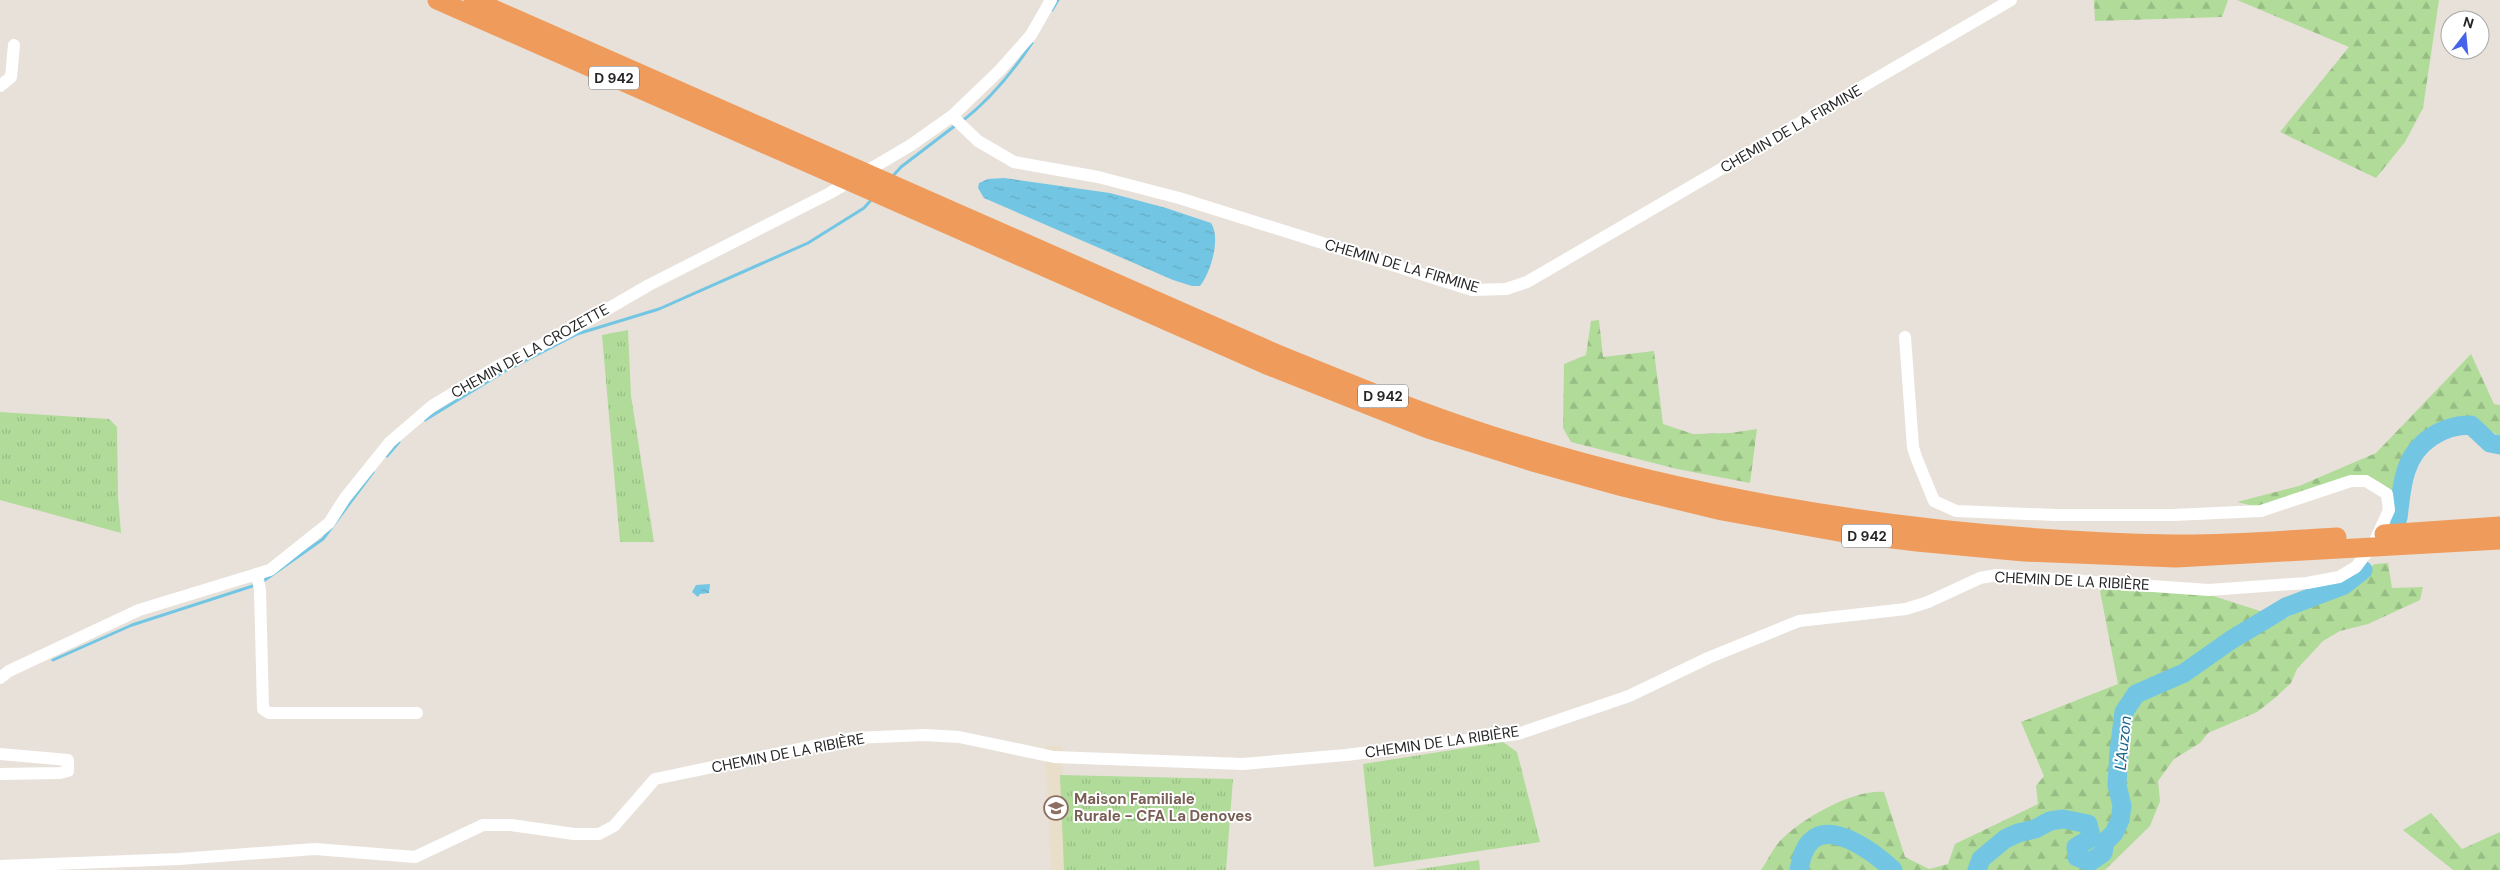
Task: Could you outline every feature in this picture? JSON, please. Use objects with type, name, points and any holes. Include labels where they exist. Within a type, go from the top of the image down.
[{"type":"highway","name":"D 942","points":[[437,0],[796,150],[942,206],[1275,353],[1388,398],[1485,433],[1624,473],[1726,496],[1911,527],[2020,537],[2175,544],[2356,542]]},
{"type":"highway","name":"D 942","points":[[473,0],[796,150],[915,212],[1269,366],[1392,416],[1533,462],[1722,511],[1844,533],[2024,552],[2176,558],[2428,537],[2500,526]]},
{"type":"highway","name":"D 942","points":[[2428,537],[2500,540]]},
{"type":"street","name":"CHEMIN DE LA CROZETTE","points":[[0,678],[10,671],[139,610],[270,570],[329,523],[345,498],[390,442],[432,406],[500,365],[566,333],[649,285],[830,193],[911,145],[952,116],[1000,70],[1031,35],[1051,0]]},
{"type":"street","name":"CHEMIN DE LA FIRMINE","points":[[952,116],[978,141],[1014,162],[1098,177],[1179,198],[1472,290],[1506,289],[1526,282],[1598,242],[2011,0]]},
{"type":"street","points":[[0,86],[11,77],[14,45]]},
{"type":"street","name":"CHEMIN DE LA RIBIÈRE","points":[[0,866],[178,859],[315,849],[415,856],[482,825],[511,825],[574,834],[599,834],[614,826],[654,779],[852,738],[925,735],[959,736],[1054,757],[1243,764],[1346,755],[1518,734],[1629,696],[1708,658],[1799,621],[1906,609],[1928,602],[1988,576],[1996,575],[2209,590],[2307,584],[2339,577],[2356,568],[2374,543],[2386,520],[2389,510],[2387,494],[2366,481],[2351,481],[2261,511],[2173,515],[2055,515],[1956,511],[1943,507],[1934,501],[1913,447],[1906,337]]},
{"type":"street","points":[[257,574],[260,590],[263,709],[269,713],[417,713]]},
{"type":"street","points":[[0,754],[68,760],[68,770],[60,773],[0,774]]},
{"type":"shaded area","name":"Maison Familiale Rurale - CFA La Denoves","points":[[1045,746],[1062,746],[1065,870],[1051,870]]},
{"type":"green space","points":[[2094,0],[2228,0],[2222,17],[2095,21]]},
{"type":"green space","points":[[2237,0],[2439,0],[2423,108],[2405,142],[2376,178],[2280,132],[2349,47]]},
{"type":"green space","points":[[1599,320],[1603,357],[1654,351],[1663,424],[1693,434],[1730,433],[1757,429],[1750,483],[1677,469],[1571,442],[1563,428],[1564,364],[1586,355],[1591,321]]},
{"type":"green space","points":[[628,330],[631,396],[654,542],[620,542],[602,335]]},
{"type":"green space","points":[[2471,354],[2494,404],[2500,405],[2500,436],[2476,423],[2464,421],[2449,424],[2429,434],[2412,448],[2407,456],[2400,476],[2395,501],[2384,485],[2366,477],[2258,507],[2237,502],[2299,486],[2376,453]]},
{"type":"green space","points":[[0,412],[109,419],[117,427],[118,497],[121,533],[0,500]]},
{"type":"green space","points":[[2388,563],[2392,588],[2423,587],[2420,600],[2368,624],[2340,631],[2323,641],[2297,669],[2291,683],[2275,698],[2257,712],[2208,733],[2200,743],[2174,759],[2158,781],[2160,801],[2150,826],[2105,870],[1761,870],[1777,845],[1792,830],[1830,806],[1859,795],[1884,792],[1905,857],[1929,869],[1948,864],[1955,844],[2038,804],[2036,786],[2044,776],[2021,722],[2118,684],[2100,591],[2105,587],[2204,593],[2285,619],[2375,564]]},
{"type":"green space","points":[[1503,742],[1517,752],[1540,842],[1374,867],[1363,764]]},
{"type":"green space","points":[[1060,775],[1233,779],[1226,870],[1064,870]]},
{"type":"green space","points":[[2431,813],[2462,849],[2500,832],[2500,870],[2453,870],[2403,830]]},
{"type":"green space","points":[[1479,860],[1480,870],[1414,870]]},
{"type":"water","points":[[1004,178],[1110,193],[1166,208],[1211,223],[1214,229],[1215,246],[1208,272],[1200,286],[1192,286],[1173,280],[984,198],[978,188],[979,183],[988,179]]},
{"type":"water","points":[[710,584],[709,593],[700,594],[698,597],[692,592],[696,585]]},
{"type":"waterway","points":[[1052,10],[1058,0]]},
{"type":"waterway","points":[[961,122],[982,105],[1000,85],[1032,43]]},
{"type":"waterway","points":[[891,178],[901,167],[956,125]]},
{"type":"waterway","points":[[425,420],[505,371],[577,334],[659,309],[808,243],[864,208],[872,199]]},
{"type":"waterway","name":"L'Auzon","points":[[2398,518],[2403,483],[2410,461],[2431,437],[2450,428],[2471,425],[2490,443],[2500,445]]},
{"type":"waterway","points":[[387,456],[399,442]]},
{"type":"waterway","points":[[262,582],[323,539],[373,472]]},
{"type":"waterway","name":"L'Auzon","points":[[1977,870],[1981,859],[2005,839],[2018,833],[2035,829],[2050,821],[2063,819],[2088,824],[2089,839],[2076,847],[2077,857],[2090,862],[2103,853],[2105,842],[2114,833],[2120,820],[2122,806],[2117,785],[2119,751],[2124,712],[2136,694],[2184,673],[2231,640],[2286,607],[2344,585],[2363,570]]},
{"type":"waterway","points":[[53,660],[132,625],[256,585]]},
{"type":"waterway","name":"L'Auzon","points":[[1799,870],[1808,844],[1820,836],[1831,835],[1854,842],[1877,856],[1893,870]]},
{"type":"place","name":"Maison Familiale Rurale - CFA La Denoves","points":[[1056,808]]}]
